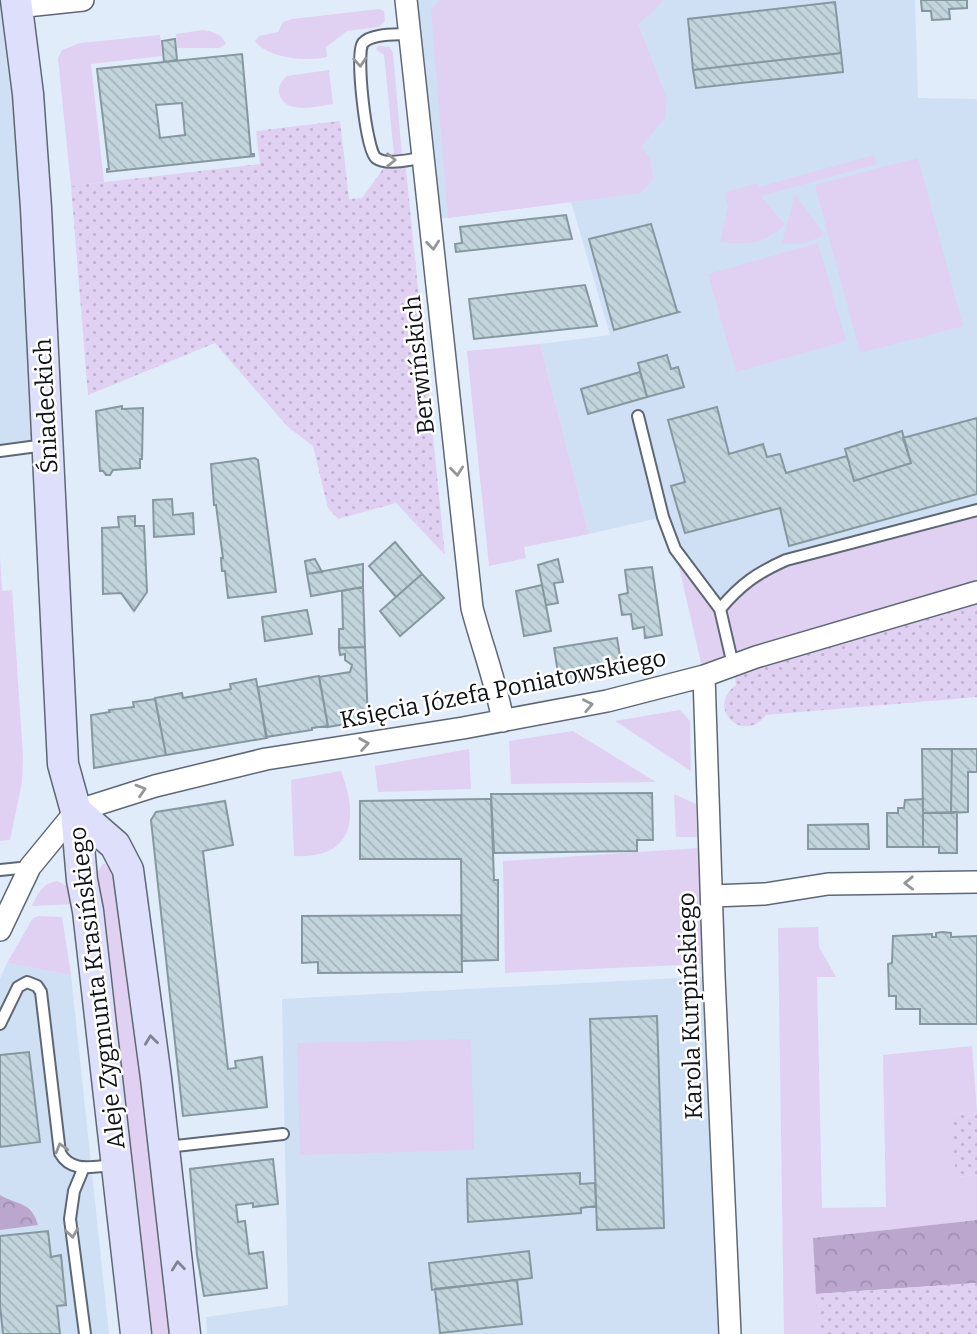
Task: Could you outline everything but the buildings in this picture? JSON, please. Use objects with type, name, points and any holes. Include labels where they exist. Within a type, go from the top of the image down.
[{"type":"street","points":[[16,3],[83,0]]},
{"type":"street","name":"Berwińskich","points":[[406,0],[472,608],[495,678],[503,721]]},
{"type":"street","name":"Śniadeckich","points":[[16,3],[30,120],[63,764],[76,811]]},
{"type":"street","name":"Księcia Józefa Poniatowskiego","points":[[76,811],[155,786],[267,759],[503,721],[607,701],[704,676],[977,592]]},
{"type":"street","name":"Karola Kurpińskiego","points":[[704,676],[713,976],[730,1334]]},
{"type":"street","points":[[0,930],[30,867],[76,811]]},
{"type":"street","name":"Aleje Zygmunta Krasińskiego","points":[[76,811],[115,845],[128,870],[186,1334]]},
{"type":"street","name":"Aleje Zygmunta Krasińskiego","points":[[76,811],[136,1334]]},
{"type":"street","points":[[712,896],[765,894],[828,884],[977,881]]},
{"type":"lane","points":[[409,34],[366,40],[359,50],[360,72],[369,144],[373,155],[388,162],[424,167]]},
{"type":"lane","points":[[638,416],[666,527],[675,549],[720,609],[733,665]]},
{"type":"lane","points":[[0,451],[48,444]]},
{"type":"lane","points":[[720,609],[738,587],[760,572],[786,560],[977,510]]},
{"type":"lane","points":[[0,870],[30,867]]},
{"type":"lane","points":[[0,1024],[20,985],[27,982],[37,986],[41,992],[60,1153],[68,1164],[84,1167],[117,1164]]},
{"type":"lane","points":[[164,1147],[282,1134]]},
{"type":"lane","points":[[84,1167],[74,1191],[70,1219],[85,1334]]},
{"type":"shaded area","points":[[0,0],[16,0],[48,444],[0,451]]},
{"type":"shaded area","points":[[406,0],[915,0],[918,98],[977,99],[977,510],[720,609],[700,584],[663,517],[589,534],[540,344],[610,335],[571,202],[430,220]]},
{"type":"shaded area","points":[[440,0],[663,0],[638,24],[667,99],[665,118],[641,147],[650,157],[653,179],[641,193],[448,218],[431,10]]},
{"type":"shaded area","points":[[379,9],[384,11],[385,21],[379,27],[347,31],[326,47],[327,57],[309,59],[278,55],[260,47],[255,41],[259,36],[278,32],[283,22],[292,19]]},
{"type":"shaded area","points":[[203,30],[222,37],[226,44],[219,48],[177,48],[176,34]]},
{"type":"shaded area","points":[[160,35],[162,56],[91,64],[104,182],[71,186],[58,58],[62,50],[80,43]]},
{"type":"shaded area","points":[[379,46],[390,47],[393,53],[402,156],[388,158],[394,154],[384,55],[376,49]]},
{"type":"shaded area","points":[[329,70],[333,104],[289,106],[280,96],[280,85],[287,76]]},
{"type":"shaded area","points":[[340,121],[349,199],[362,198],[388,162],[405,160],[445,555],[396,503],[338,519],[328,508],[313,446],[288,427],[215,343],[88,395],[71,186],[260,164],[256,131]]},
{"type":"shaded area","points":[[874,155],[877,164],[761,196],[785,225],[770,236],[755,242],[720,242],[728,206],[724,193],[758,183],[759,187]]},
{"type":"shaded area","points":[[918,158],[963,326],[860,353],[815,185]]},
{"type":"shaded area","points":[[795,195],[824,234],[804,243],[782,243]]},
{"type":"shaded area","points":[[818,243],[846,341],[736,372],[708,274]]},
{"type":"shaded area","points":[[540,344],[589,534],[524,547],[526,558],[489,566],[467,351]]},
{"type":"shaded area","points":[[977,510],[977,592],[704,676],[675,549],[720,608],[760,572]]},
{"type":"shaded area","points":[[0,556],[2,591],[12,590],[23,757],[22,782],[10,840],[0,841]]},
{"type":"shaded area","points":[[977,593],[977,697],[766,715],[757,723],[747,726],[738,725],[726,713],[724,704],[727,694],[736,685],[733,665]]},
{"type":"shaded area","points":[[680,710],[690,721],[691,771],[615,721]]},
{"type":"shaded area","points":[[573,731],[656,782],[511,784],[509,741]]},
{"type":"shaded area","points":[[469,749],[471,789],[378,792],[375,766]]},
{"type":"shaded area","points":[[341,771],[350,805],[347,832],[340,843],[329,851],[294,856],[291,780]]},
{"type":"shaded area","points":[[674,794],[696,804],[697,837],[676,837]]},
{"type":"shaded area","points":[[699,848],[702,964],[505,973],[503,861]]},
{"type":"shaded area","points":[[104,863],[111,872],[122,924],[173,1334],[147,1334],[96,874]]},
{"type":"shaded area","points":[[57,881],[70,890],[75,904],[32,906],[41,890]]},
{"type":"shaded area","points":[[62,917],[71,975],[7,963],[33,918]]},
{"type":"shaded area","points":[[818,927],[819,947],[836,977],[817,977],[822,1208],[886,1207],[883,1055],[972,1046],[977,1112],[952,1114],[957,1177],[977,1175],[977,1220],[814,1238],[818,1334],[784,1334],[778,928]]},
{"type":"shaded area","points":[[7,963],[71,975],[109,1334],[0,1334],[0,979]]},
{"type":"shaded area","points":[[714,976],[730,1334],[207,1334],[206,1317],[288,1305],[282,999]]},
{"type":"shaded area","points":[[471,1039],[474,1150],[300,1155],[297,1043]]},
{"type":"shaded area","points":[[977,1112],[977,1175],[956,1177],[951,1114]]},
{"type":"shaded area","points":[[977,1283],[977,1334],[818,1334],[816,1294]]},
{"type":"green space","points":[[0,1195],[28,1208],[38,1225],[0,1230]]},
{"type":"green space","points":[[977,1220],[977,1283],[816,1294],[813,1238]]}]
